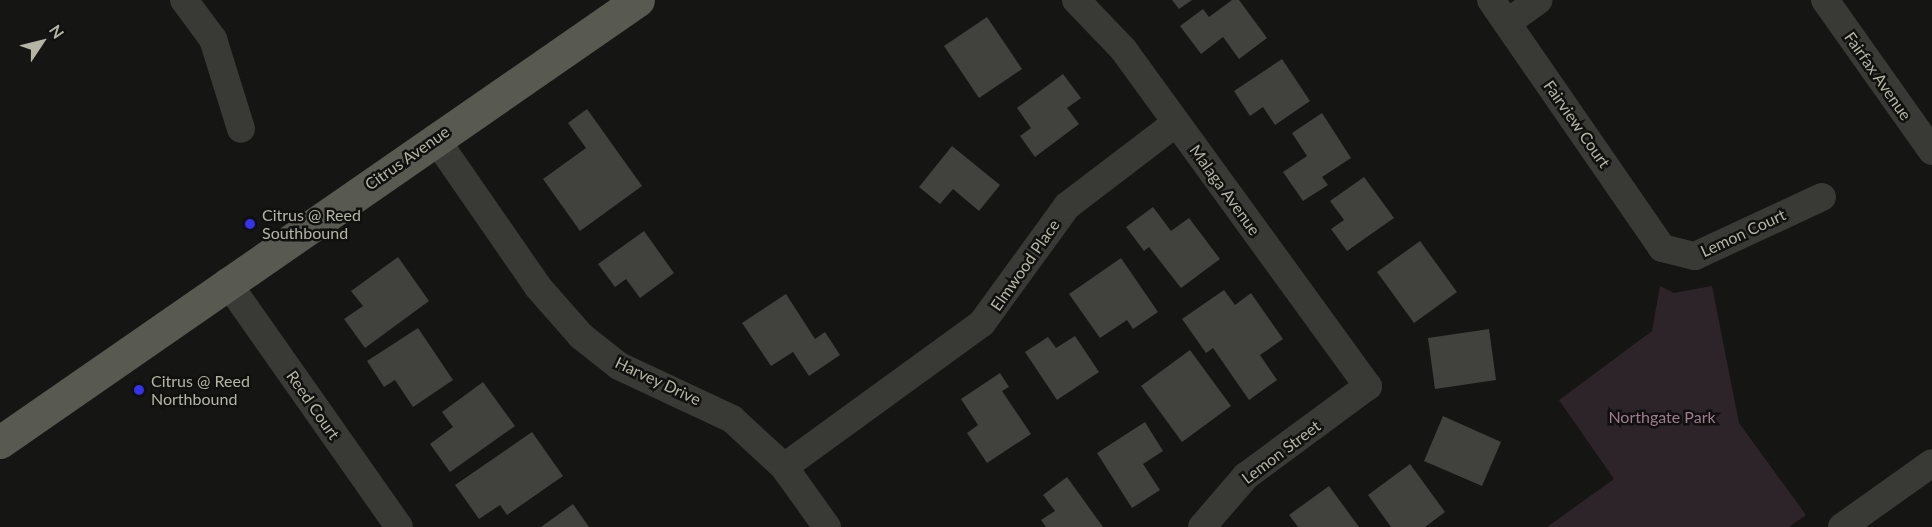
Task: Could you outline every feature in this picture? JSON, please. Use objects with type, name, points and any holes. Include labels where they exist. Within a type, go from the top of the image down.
[{"type":"main road","name":"Citrus Avenue","points":[[0,442],[227,282],[638,0]]},
{"type":"street","points":[[184,0],[213,39],[241,129]]},
{"type":"street","name":"Malaga Avenue","points":[[1076,0],[1123,49],[1368,386]]},
{"type":"street","name":"Fairview Court","points":[[1491,0],[1662,248]]},
{"type":"street","points":[[1507,23],[1539,0]]},
{"type":"street","name":"Fairfax Avenue","points":[[1825,0],[1932,151]]},
{"type":"street","name":"Elmwood Place","points":[[784,468],[982,323],[1067,206],[1176,123]]},
{"type":"street","name":"Harvey Drive","points":[[435,138],[538,287],[581,336],[619,366],[732,419],[784,468],[827,527]]},
{"type":"street","name":"Lemon Court","points":[[1662,248],[1695,256],[1822,197]]},
{"type":"street","name":"Reed Court","points":[[227,282],[399,527]]},
{"type":"street","name":"Lemon Street","points":[[1202,527],[1246,476],[1368,386]]},
{"type":"street","points":[[1846,526],[1932,463]]},
{"type":"green space","name":"Northgate Park","points":[[1660,286],[1674,293],[1712,286],[1739,423],[1806,515],[1789,527],[1547,527],[1614,479],[1559,400],[1652,331]]},
{"type":"building","points":[[1172,0],[1192,0],[1179,9]]},
{"type":"building","points":[[1232,0],[1239,0],[1267,38],[1239,59],[1223,37],[1201,54],[1180,26],[1203,9],[1209,17]]},
{"type":"building","points":[[987,17],[1022,69],[979,98],[944,46]]},
{"type":"building","points":[[1282,59],[1310,101],[1275,125],[1263,107],[1250,116],[1234,91]]},
{"type":"building","points":[[1063,74],[1081,98],[1067,108],[1079,124],[1035,157],[1020,136],[1031,128],[1017,108]]},
{"type":"building","points":[[587,109],[642,186],[580,231],[543,179],[586,148],[568,123]]},
{"type":"building","points":[[1322,113],[1351,158],[1322,177],[1328,185],[1303,201],[1283,172],[1307,156],[1292,133]]},
{"type":"building","points":[[952,146],[1000,185],[979,211],[953,189],[940,204],[919,187]]},
{"type":"building","points":[[1364,177],[1394,218],[1347,251],[1331,229],[1344,220],[1330,201]]},
{"type":"building","points":[[1153,207],[1171,231],[1189,218],[1220,259],[1181,288],[1149,247],[1144,251],[1126,227]]},
{"type":"building","points":[[644,231],[674,273],[640,298],[626,279],[615,287],[598,264]]},
{"type":"building","points":[[1420,241],[1457,292],[1414,323],[1377,272]]},
{"type":"building","points":[[398,257],[429,301],[365,348],[344,319],[363,306],[351,291]]},
{"type":"building","points":[[1121,258],[1158,312],[1133,329],[1127,320],[1100,338],[1069,294]]},
{"type":"building","points":[[1224,290],[1235,305],[1251,293],[1283,339],[1260,355],[1277,380],[1249,400],[1213,348],[1206,353],[1182,319]]},
{"type":"building","points":[[786,294],[815,339],[825,332],[840,355],[809,376],[793,352],[771,366],[742,323]]},
{"type":"building","points":[[418,328],[453,380],[413,407],[395,380],[384,387],[367,361]]},
{"type":"building","points":[[1489,329],[1496,380],[1435,389],[1428,338]]},
{"type":"building","points":[[1075,336],[1099,372],[1057,400],[1025,352],[1048,337],[1056,348]]},
{"type":"building","points":[[1190,350],[1231,406],[1182,442],[1141,386]]},
{"type":"building","points":[[1000,373],[1009,387],[1002,391],[1031,434],[987,463],[967,433],[978,425],[961,399]]},
{"type":"building","points":[[483,382],[515,426],[450,472],[430,444],[453,427],[442,412]]},
{"type":"building","points":[[1443,416],[1501,442],[1482,486],[1424,461]]},
{"type":"building","points":[[1145,422],[1163,451],[1143,464],[1160,490],[1132,508],[1097,453]]},
{"type":"building","points":[[532,432],[563,476],[507,515],[500,505],[479,519],[455,485]]},
{"type":"building","points":[[1410,464],[1445,512],[1425,527],[1391,527],[1368,495]]},
{"type":"building","points":[[1067,477],[1103,527],[1046,527],[1041,520],[1055,511],[1043,495]]},
{"type":"building","points":[[1329,486],[1359,527],[1298,527],[1289,515]]},
{"type":"building","points":[[573,504],[589,527],[541,527]]},
{"type":"place","name":"Citrus @ Reed Southbound","points":[[250,224]]},
{"type":"place","name":"Citrus @ Reed Northbound","points":[[139,390]]}]
